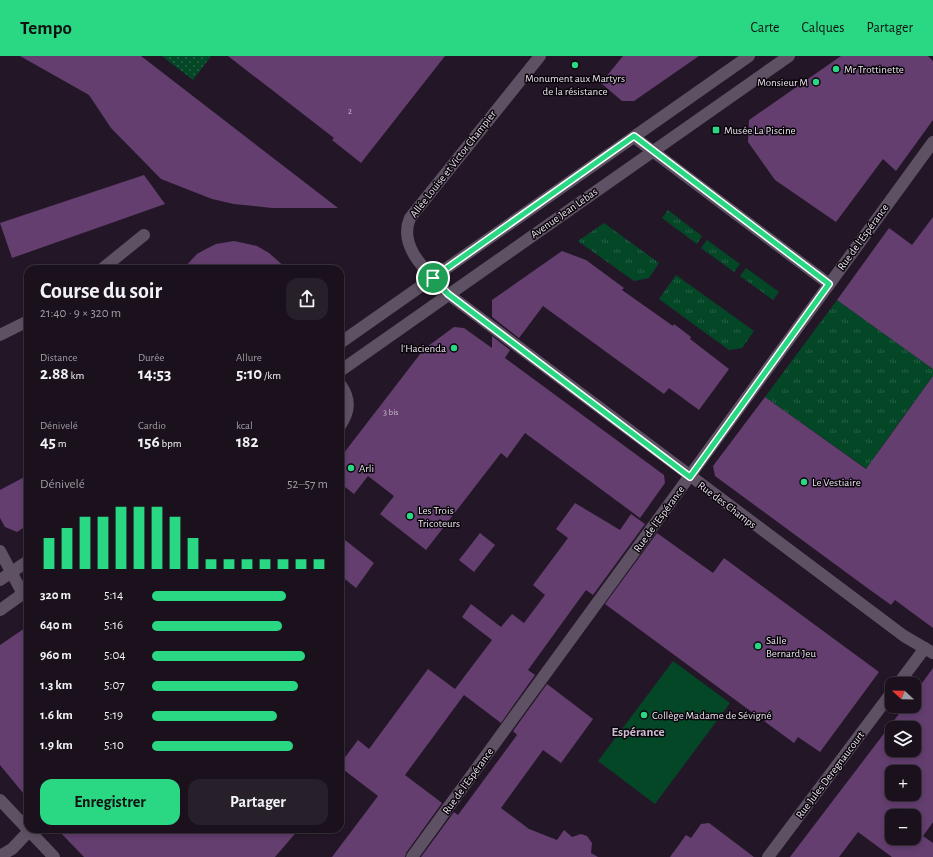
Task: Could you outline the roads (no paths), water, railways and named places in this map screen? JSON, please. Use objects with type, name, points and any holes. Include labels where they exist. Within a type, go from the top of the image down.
[{"type":"street","name":"Allée Louise et Victor Champier","points":[[448,294],[433,278],[408,243],[406,226],[410,218],[540,56]]},
{"type":"street","name":"Avenue Jean Lebas","points":[[344,340],[749,56]]},
{"type":"street","name":"Avenue Jean Lebas","points":[[344,368],[789,56]]},
{"type":"street","points":[[634,136],[829,284]]},
{"type":"street","name":"Rue de l'Espérance","points":[[412,857],[933,142]]},
{"type":"street","points":[[107,265],[144,235]]},
{"type":"street","name":"Rue des Champs","points":[[448,294],[904,636],[929,650]]},
{"type":"street","points":[[0,335],[24,323]]},
{"type":"street","points":[[344,392],[349,401],[346,418],[344,421]]},
{"type":"street","points":[[0,551],[10,573],[24,592]]},
{"type":"street","points":[[0,580],[24,564]]},
{"type":"street","points":[[0,610],[24,596]]},
{"type":"street","points":[[904,677],[929,650]]},
{"type":"street","name":"Rue Jules Deregnaucourt","points":[[768,857],[885,701]]},
{"type":"street","points":[[0,800],[24,824]]},
{"type":"street","points":[[0,856],[12,849],[27,833]]},
{"type":"street","points":[[33,833],[54,857]]},
{"type":"place","name":"Monument aux Martyrs de la résistance","points":[[575,65]]},
{"type":"place","name":"Mr Trottinette","points":[[836,69]]},
{"type":"place","name":"Monsieur M","points":[[816,82]]},
{"type":"place","name":"Musée La Piscine","points":[[716,130]]},
{"type":"place","name":"l'Hacienda","points":[[454,348]]},
{"type":"place","name":"Arli","points":[[351,468]]},
{"type":"place","name":"Le Vestiaire","points":[[804,482]]},
{"type":"place","name":"Les Trois Tricoteurs","points":[[410,516]]},
{"type":"place","name":"Salle Bernard Jeu","points":[[758,646]]},
{"type":"place","name":"Collège Madame de Sévigné","points":[[644,715]]},
{"type":"district","name":"Espérance","points":[[638,732]]}]
